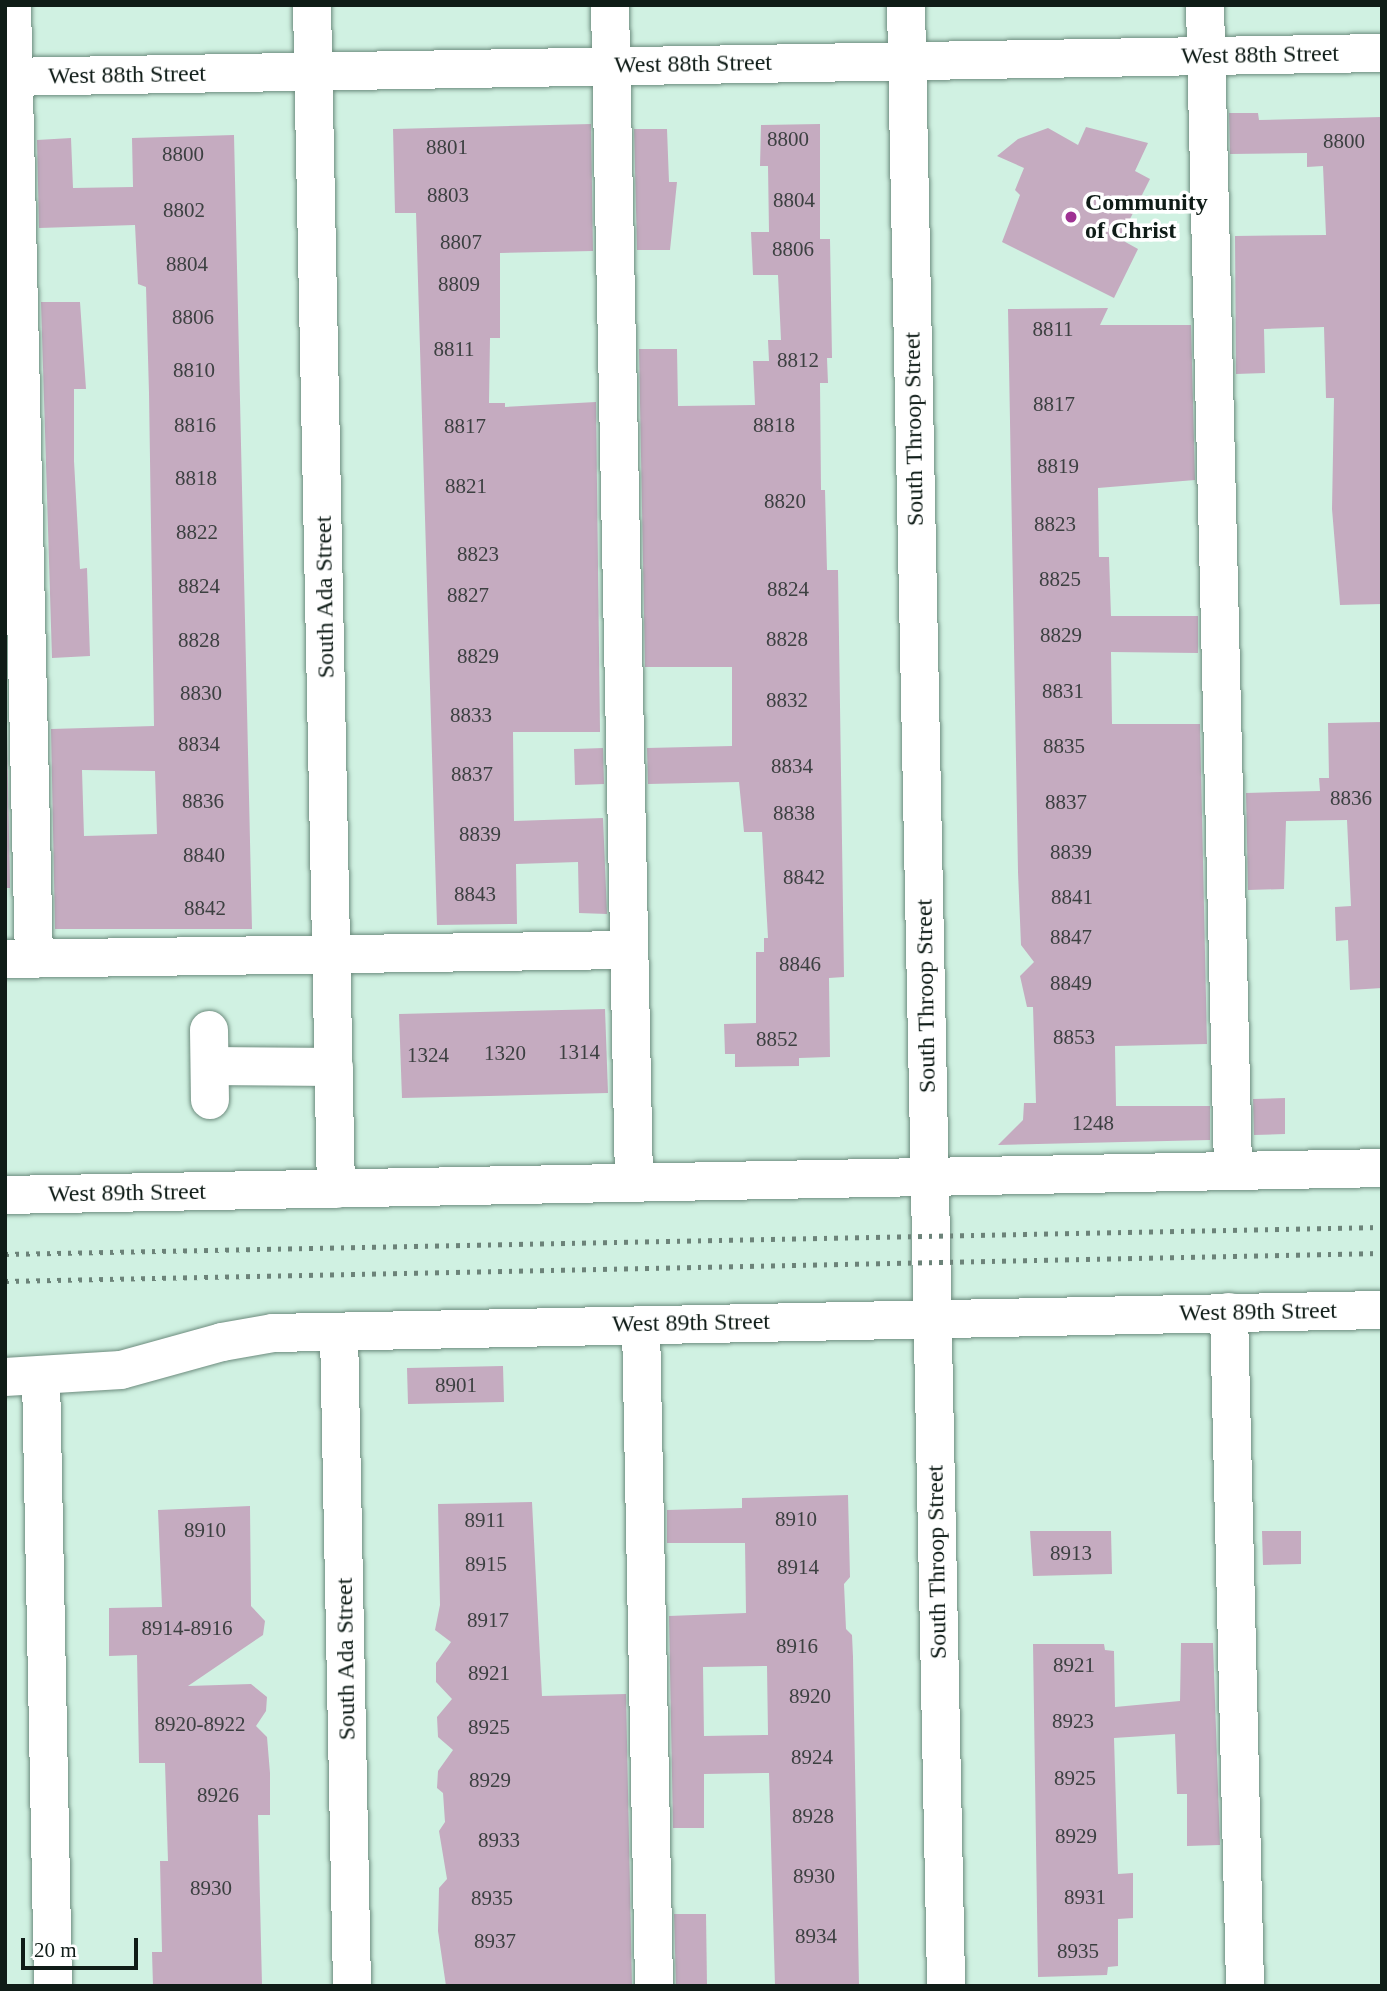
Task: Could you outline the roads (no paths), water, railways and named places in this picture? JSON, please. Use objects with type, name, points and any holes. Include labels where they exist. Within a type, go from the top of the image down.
[{"type":"street","points":[[12,5],[9,77],[20,959],[629,950]]},
{"type":"street","name":"South Ada Street","points":[[312,5],[336,1188]]},
{"type":"street","points":[[610,5],[634,1183]]},
{"type":"street","name":"South Throop Street","points":[[906,5],[946,1986]]},
{"type":"street","points":[[1205,5],[1233,1171]]},
{"type":"street","name":"West 88th Street","points":[[9,77],[1382,53]]},
{"type":"street","points":[[210,1065],[334,1068]]},
{"type":"street","name":"West 89th Street","points":[[5,1195],[1382,1168]]},
{"type":"street","name":"West 89th Street","points":[[23,1376],[121,1370],[222,1342],[273,1333],[933,1317],[1382,1310]]},
{"type":"street","points":[[1229,1312],[1245,1986]]},
{"type":"street","points":[[641,1325],[654,1986]]},
{"type":"street","name":"South Ada Street","points":[[339,1332],[352,1986]]},
{"type":"street","points":[[23,1376],[53,1986]]},
{"type":"railway","points":[[5,1254],[1382,1227]]},
{"type":"railway","points":[[5,1281],[1382,1253]]},
{"type":"place","name":"Community of Christ","points":[[1071,217]]}]
